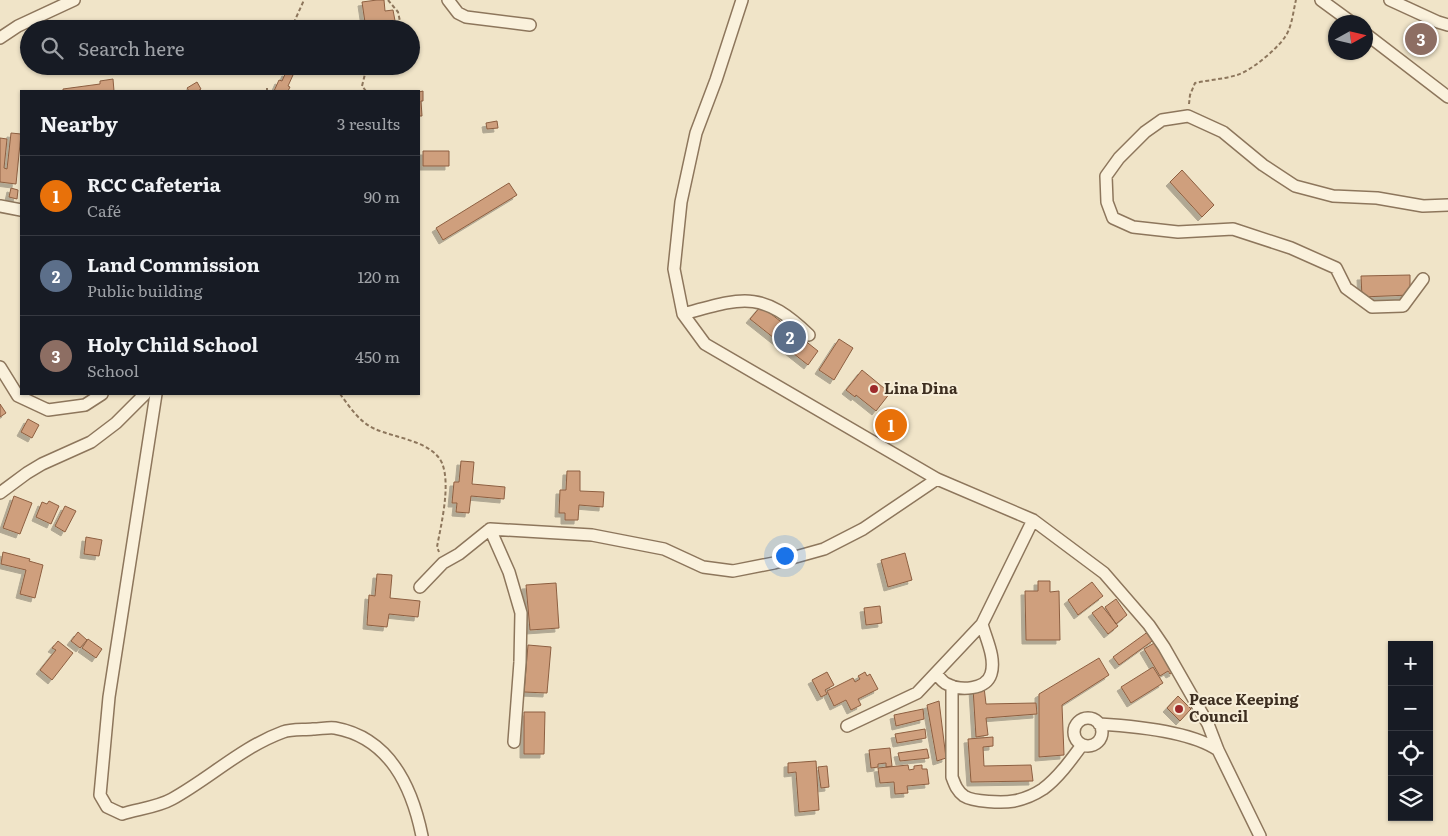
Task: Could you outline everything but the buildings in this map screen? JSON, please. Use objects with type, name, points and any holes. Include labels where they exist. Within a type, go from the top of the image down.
[{"type":"street","points":[[31,20],[74,0]]},
{"type":"street","points":[[448,0],[458,13],[466,17],[530,25]]},
{"type":"street","points":[[742,0],[716,80],[696,133],[682,202],[674,269],[683,314],[705,344],[937,479],[1033,520],[1104,573],[1149,625],[1164,646],[1208,724],[1218,750],[1260,836]]},
{"type":"street","points":[[1322,0],[1342,15]]},
{"type":"street","points":[[1390,0],[1438,22],[1448,24]]},
{"type":"street","points":[[0,38],[20,25]]},
{"type":"street","points":[[1373,39],[1448,97]]},
{"type":"street","points":[[1424,280],[1403,306],[1372,307],[1346,288],[1336,268],[1291,248],[1233,229],[1178,232],[1133,228],[1113,218],[1107,202],[1106,176],[1119,158],[1146,132],[1162,120],[1188,116],[1223,132],[1263,165],[1295,186],[1332,196],[1377,198],[1423,206],[1448,205]]},
{"type":"street","points":[[0,206],[20,210]]},
{"type":"street","points":[[683,314],[720,304],[745,300],[767,304],[791,318],[809,335]]},
{"type":"street","points":[[0,367],[18,396],[48,410],[85,405],[100,395]]},
{"type":"street","points":[[0,493],[42,464],[91,442],[116,424],[144,395]]},
{"type":"street","points":[[156,395],[110,697],[100,795],[107,807],[122,814],[170,800],[204,779],[242,751],[284,732],[334,728],[362,736],[382,752],[398,770],[409,790],[417,812],[422,836]]},
{"type":"street","points":[[420,586],[443,563],[459,554],[490,529],[592,535],[664,549],[703,566],[732,571],[774,564],[824,549],[863,529],[937,479]]},
{"type":"street","points":[[847,726],[917,693],[982,624],[1033,520]]},
{"type":"street","points":[[490,529],[509,572],[521,613],[520,662],[514,742]]},
{"type":"street","points":[[936,673],[945,683],[952,686],[977,687],[988,680],[992,664],[982,624]]},
{"type":"street","points":[[952,686],[952,777],[956,790],[973,800],[1012,801],[1044,788],[1067,765],[1082,745]]},
{"type":"street","points":[[1086,718],[1093,719],[1099,724],[1102,731],[1101,738],[1096,744],[1089,747],[1076,741],[1073,734],[1074,726],[1079,721],[1086,718]]},
{"type":"street","points":[[1099,724],[1121,725],[1168,732],[1208,743],[1218,750]]},
{"type":"path","points":[[295,20],[304,0]]},
{"type":"path","points":[[388,0],[398,12],[400,20]]},
{"type":"path","points":[[1188,116],[1190,95],[1195,83],[1237,75],[1252,69],[1285,37],[1292,20],[1296,0]]},
{"type":"path","points":[[365,75],[362,86],[365,90]]},
{"type":"path","points":[[341,395],[359,418],[375,429],[418,444],[436,454],[443,465],[446,486],[437,547],[443,563]]},
{"type":"place","name":"Holy Child School","points":[[1421,39]]},
{"type":"place","name":"Land Commission","points":[[790,337]]},
{"type":"place","name":"Lina Dina","points":[[874,389]]},
{"type":"place","name":"RCC Cafeteria","points":[[891,425]]},
{"type":"place","name":"Peace Keeping Council","points":[[1179,709]]}]
